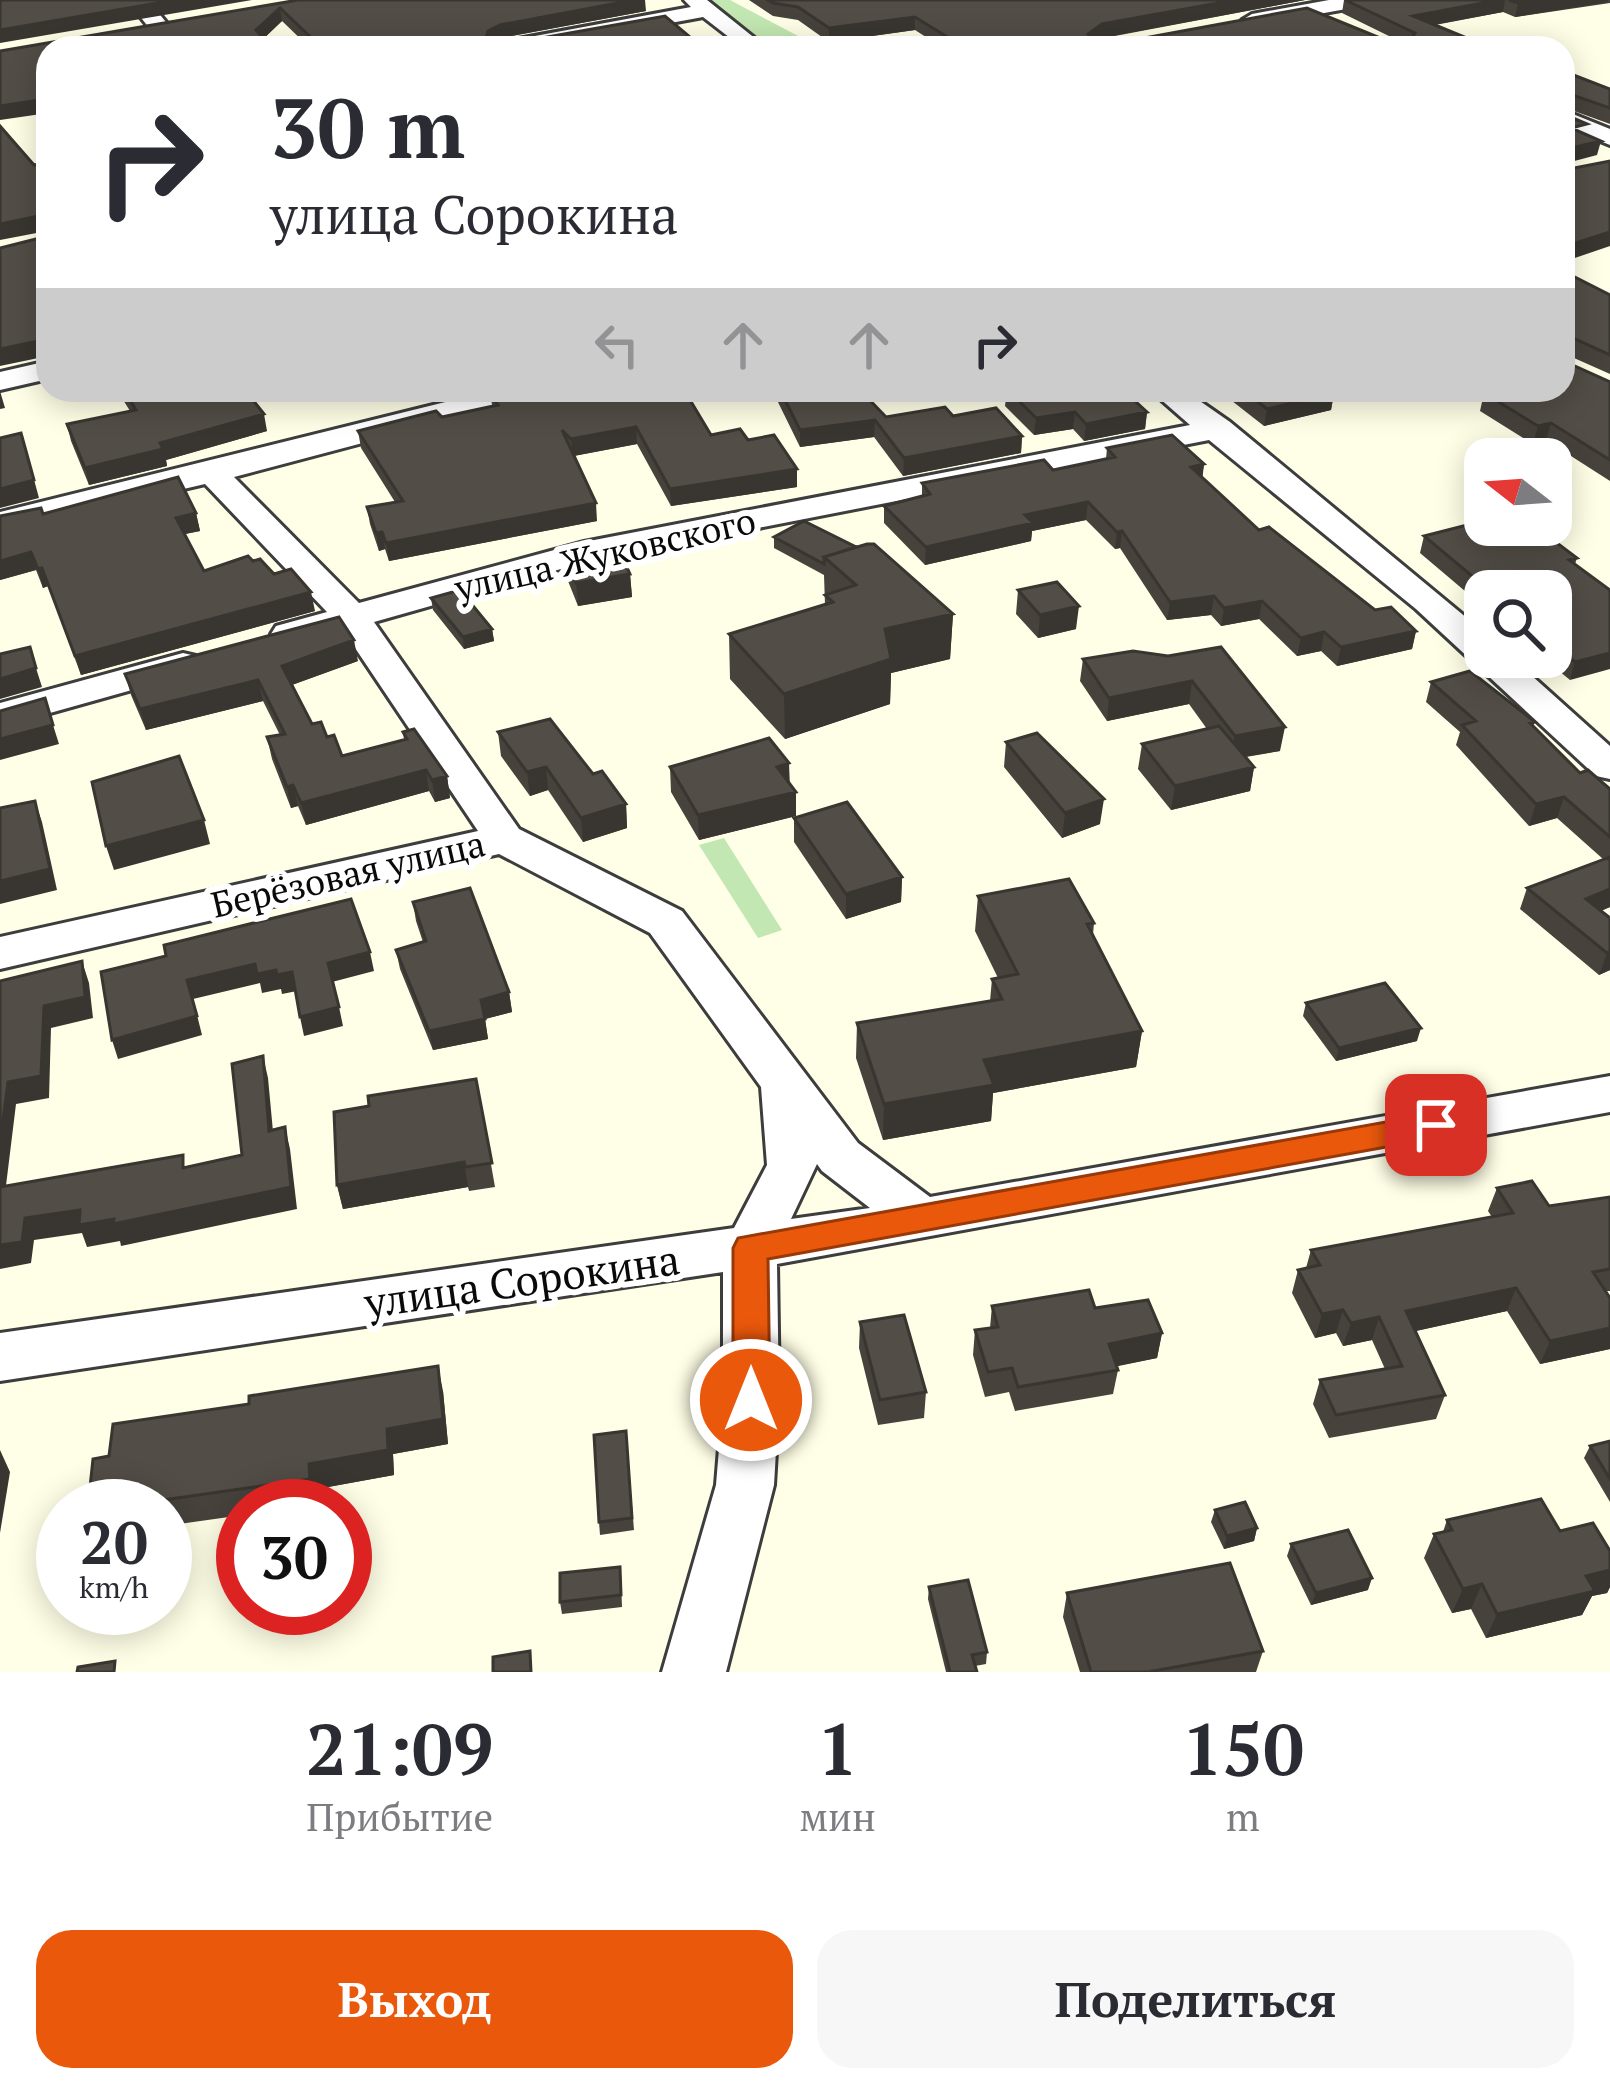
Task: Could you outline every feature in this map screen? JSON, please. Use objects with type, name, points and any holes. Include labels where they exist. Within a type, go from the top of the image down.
[{"type":"street","points":[[137,0],[166,36]]},
{"type":"street","points":[[1283,0],[1343,25]]},
{"type":"street","points":[[1239,23],[1363,0]]},
{"type":"street","points":[[558,36],[701,5],[741,36]]},
{"type":"street","points":[[1575,122],[1610,138]]},
{"type":"street","points":[[0,381],[36,373]]},
{"type":"street","points":[[0,521],[212,472],[433,402]]},
{"type":"street","points":[[1182,402],[1464,634]]},
{"type":"street","name":"улица Жуковского","points":[[264,641],[584,552],[1219,429]]},
{"type":"street","name":"Берёзовая улица","points":[[0,953],[504,839],[352,617],[212,472]]},
{"type":"street","points":[[0,715],[220,654]]},
{"type":"street","points":[[1512,678],[1610,766]]},
{"type":"street","points":[[504,839],[666,922],[840,1157],[921,1219]]},
{"type":"street","points":[[694,1672],[745,1485],[751,1400],[750,1248],[792,1165],[785,1084]]},
{"type":"street","name":"улица Сорокина","points":[[0,1357],[750,1248],[1610,1094]]},
{"type":"green space","points":[[702,0],[730,0],[798,36],[753,36]]},
{"type":"green space","points":[[724,838],[782,930],[758,938],[699,845]]},
{"type":"building","points":[[0,0],[175,0],[0,30]]},
{"type":"building","points":[[298,0],[634,0],[500,25],[487,36],[309,36],[280,8],[256,30],[261,36],[88,36]]},
{"type":"building","points":[[768,0],[1235,0],[1102,24],[1090,36],[946,36],[915,17],[829,28],[798,7]]},
{"type":"building","points":[[1345,0],[1499,0],[1413,16],[1462,36],[1413,36],[1415,33]]},
{"type":"building","points":[[1307,8],[1375,36],[1155,36]]},
{"type":"building","points":[[665,16],[689,36],[553,36]]},
{"type":"building","points":[[36,45],[36,101],[0,106],[0,51]]},
{"type":"building","points":[[1575,76],[1610,89],[1610,108],[1575,96]]},
{"type":"building","points":[[0,126],[36,165],[36,216],[0,224]]},
{"type":"building","points":[[1575,130],[1601,141],[1575,147]]},
{"type":"building","points":[[1610,161],[1610,232],[1575,243],[1575,168]]},
{"type":"building","points":[[36,239],[36,342],[0,349],[0,248]]},
{"type":"building","points":[[1575,277],[1610,295],[1610,355],[1575,339]]},
{"type":"building","points":[[1575,366],[1610,382],[1610,460],[1551,423],[1538,426],[1499,402],[1575,402]]},
{"type":"building","points":[[131,402],[254,402],[264,414],[160,443],[163,449],[85,468],[67,424],[136,410]]},
{"type":"building","points":[[496,402],[691,402],[711,435],[740,429],[748,440],[774,435],[797,469],[670,489],[636,427],[571,439],[562,430],[596,503],[386,543],[382,532],[376,533],[367,507],[403,501],[358,431],[436,411],[442,417],[498,405]]},
{"type":"building","points":[[786,402],[872,402],[886,417],[945,407],[953,416],[996,408],[1022,436],[904,458],[875,420],[800,430]]},
{"type":"building","points":[[1020,402],[1136,402],[1147,412],[1086,424],[1075,412],[1036,418]]},
{"type":"building","points":[[1258,402],[1296,402],[1267,409]]},
{"type":"building","points":[[21,433],[34,480],[0,489],[0,438]]},
{"type":"building","points":[[1172,435],[1204,464],[1191,467],[1259,530],[1269,527],[1375,610],[1391,607],[1416,631],[1341,647],[1324,632],[1301,638],[1262,601],[1224,608],[1214,596],[1170,602],[1122,531],[1117,532],[1088,502],[1025,515],[1033,523],[926,547],[884,506],[930,494],[922,483],[1044,460],[1053,470],[1115,457],[1107,448]]},
{"type":"building","points":[[178,477],[196,513],[176,518],[204,571],[248,556],[253,561],[260,559],[274,574],[291,569],[311,592],[75,656],[42,568],[38,569],[31,552],[0,561],[0,516],[41,508],[43,514]]},
{"type":"building","points":[[804,521],[856,547],[824,557],[824,564],[774,537]]},
{"type":"building","points":[[1464,526],[1464,546],[1561,546],[1577,558],[1569,560],[1610,590],[1610,653],[1572,660],[1572,570],[1465,570],[1424,536]]},
{"type":"building","points":[[874,544],[953,614],[885,629],[891,659],[784,694],[729,634],[833,602],[825,595],[856,585],[824,557]]},
{"type":"building","points":[[619,550],[630,574],[576,583],[566,558]]},
{"type":"building","points":[[1057,582],[1079,606],[1040,615],[1018,590]]},
{"type":"building","points":[[460,590],[492,629],[463,637],[431,598]]},
{"type":"building","points":[[339,617],[354,640],[282,666],[312,724],[321,722],[327,737],[334,735],[342,756],[407,739],[403,732],[414,729],[447,776],[432,780],[426,770],[301,803],[293,785],[287,787],[267,737],[285,734],[258,680],[140,709],[125,674]]},
{"type":"building","points":[[30,647],[36,668],[0,679],[0,654]]},
{"type":"building","points":[[1221,647],[1285,727],[1235,736],[1192,681],[1109,698],[1083,659],[1133,651],[1168,656]]},
{"type":"building","points":[[1464,673],[1464,678],[1479,678],[1535,722],[1530,723],[1580,773],[1588,770],[1610,789],[1610,837],[1564,797],[1536,804],[1462,725],[1476,721],[1431,682]]},
{"type":"building","points":[[45,698],[53,725],[0,739],[0,711]]},
{"type":"building","points":[[550,719],[593,774],[602,771],[626,804],[581,818],[546,767],[527,772],[498,732]]},
{"type":"building","points":[[1219,726],[1254,767],[1175,786],[1142,744]]},
{"type":"building","points":[[1037,733],[1104,799],[1065,813],[1006,742]]},
{"type":"building","points":[[769,738],[789,763],[777,767],[796,792],[698,815],[670,767]]},
{"type":"building","points":[[179,756],[204,820],[106,846],[92,782]]},
{"type":"building","points":[[35,801],[50,869],[0,881],[0,808]]},
{"type":"building","points":[[847,802],[902,877],[846,894],[794,818]]},
{"type":"building","points":[[1610,857],[1610,889],[1586,899],[1610,918],[1607,953],[1527,888]]},
{"type":"building","points":[[1069,879],[1142,1031],[984,1060],[994,1085],[884,1104],[857,1023],[1002,999],[992,979],[1018,974],[978,896]]},
{"type":"building","points":[[470,888],[509,992],[481,1000],[485,1019],[429,1031],[396,950],[426,941],[413,902]]},
{"type":"building","points":[[351,899],[370,952],[328,963],[339,1007],[300,1017],[292,972],[257,974],[255,964],[187,980],[197,1016],[112,1040],[101,972],[166,956],[164,945]]},
{"type":"building","points":[[82,961],[85,997],[44,1006],[41,1076],[8,1082],[0,1143],[0,981]]},
{"type":"building","points":[[1385,983],[1421,1028],[1339,1048],[1306,1003]]},
{"type":"building","points":[[263,1056],[269,1131],[285,1127],[291,1187],[113,1224],[114,1219],[79,1225],[80,1210],[25,1218],[22,1242],[0,1245],[0,1187],[183,1155],[183,1168],[242,1155],[232,1064]]},
{"type":"building","points":[[476,1079],[492,1163],[465,1167],[464,1162],[337,1185],[334,1112],[369,1106],[368,1096]]},
{"type":"building","points":[[1532,1181],[1549,1206],[1610,1197],[1610,1269],[1593,1272],[1610,1298],[1610,1328],[1550,1341],[1516,1288],[1406,1311],[1445,1395],[1336,1415],[1320,1380],[1402,1366],[1379,1317],[1351,1323],[1343,1310],[1322,1314],[1298,1270],[1320,1265],[1311,1250],[1513,1213],[1497,1188]]},
{"type":"building","points":[[1089,1290],[1095,1308],[1148,1300],[1162,1333],[1109,1344],[1118,1370],[1018,1387],[1012,1368],[988,1372],[975,1330],[998,1327],[992,1306]]},
{"type":"building","points":[[904,1315],[926,1392],[880,1400],[860,1322]]},
{"type":"building","points":[[438,1366],[443,1419],[387,1429],[388,1450],[309,1464],[310,1479],[216,1479],[216,1492],[192,1496],[192,1479],[91,1479],[93,1459],[109,1456],[113,1424],[249,1404],[249,1396]]},
{"type":"building","points":[[626,1431],[632,1518],[599,1522],[594,1435]]},
{"type":"building","points":[[1610,1441],[1610,1479],[1590,1446]]},
{"type":"building","points":[[1541,1499],[1560,1531],[1593,1523],[1610,1551],[1610,1570],[1586,1576],[1595,1591],[1497,1614],[1482,1584],[1463,1589],[1434,1534],[1452,1530],[1447,1520]]},
{"type":"building","points":[[1245,1502],[1257,1528],[1227,1536],[1215,1510]]},
{"type":"building","points":[[1348,1530],[1372,1578],[1316,1593],[1291,1544]]},
{"type":"building","points":[[1230,1563],[1263,1651],[1148,1672],[1091,1672],[1067,1593]]},
{"type":"building","points":[[620,1567],[621,1595],[560,1602],[560,1573]]},
{"type":"building","points":[[968,1580],[987,1652],[972,1655],[977,1672],[950,1672],[929,1587]]},
{"type":"building","points":[[530,1651],[531,1672],[493,1672],[493,1657]]},
{"type":"building","points":[[115,1661],[114,1672],[77,1672],[78,1667]]},
{"type":"route","points":[[751,1400],[750,1248],[1436,1125]]}]
